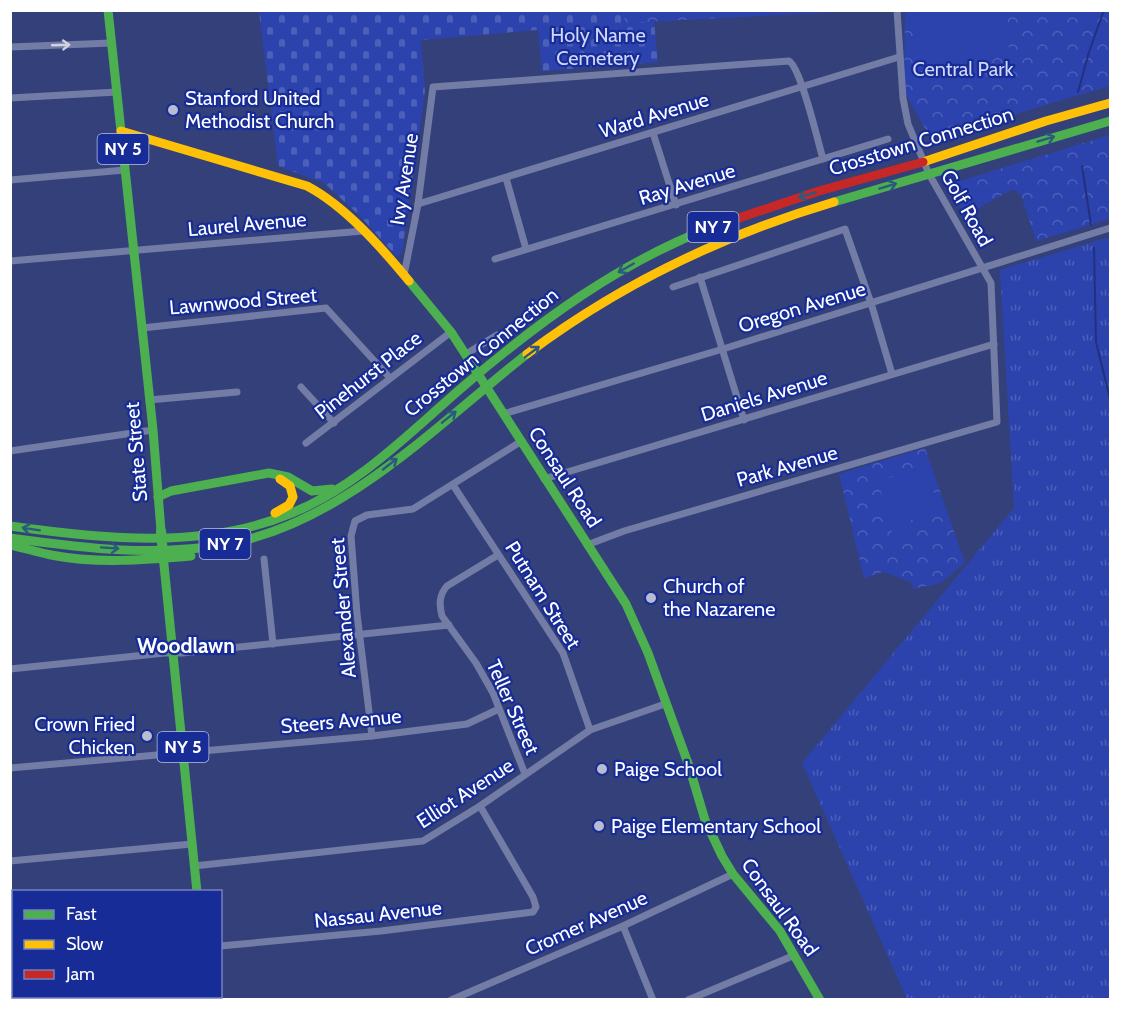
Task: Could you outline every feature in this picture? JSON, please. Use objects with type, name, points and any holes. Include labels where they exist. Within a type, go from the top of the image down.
[{"type":"main road","name":"State Street","points":[[108,10],[153,430],[172,653],[197,890]]},
{"type":"main road","name":"Crosstown Connection","points":[[10,526],[78,536],[132,538],[197,535],[235,530],[285,516],[368,476],[522,337],[575,299],[630,265],[687,237],[758,210],[1110,103]]},
{"type":"main road","name":"Crosstown Connection","points":[[10,538],[137,549],[188,549],[234,543],[290,525],[332,505],[577,317],[695,252],[763,225],[1110,121]]},
{"type":"main road","name":"Consaul Road","points":[[121,131],[307,186],[326,196],[404,275],[451,332],[636,623],[689,766],[705,820],[733,874],[780,931],[820,999]]},
{"type":"main road","points":[[158,497],[171,491],[269,473],[282,473],[295,480],[305,490],[317,493],[368,476]]},
{"type":"main road","points":[[10,545],[52,555],[86,559],[215,553],[261,543],[319,519],[340,506],[368,476]]},
{"type":"main road","points":[[158,497],[172,498],[269,477],[286,482],[292,493],[289,506],[255,524]]},
{"type":"street","name":"Golf Road","points":[[897,10],[899,57],[908,124],[929,174],[991,283],[997,422]]},
{"type":"street","points":[[10,47],[112,43]]},
{"type":"street","name":"Ward Avenue","points":[[418,204],[899,57]]},
{"type":"street","name":"Ivy Avenue","points":[[404,275],[418,204],[434,87],[789,61],[795,64],[802,87]]},
{"type":"street","points":[[802,87],[823,159]]},
{"type":"street","points":[[10,98],[117,92]]},
{"type":"street","points":[[653,133],[676,205]]},
{"type":"street","name":"Ray Avenue","points":[[495,259],[888,139]]},
{"type":"street","points":[[10,180],[125,170]]},
{"type":"street","points":[[506,178],[526,249]]},
{"type":"street","name":"Oregon Avenue","points":[[503,414],[723,349],[1110,228]]},
{"type":"street","points":[[673,287],[845,229],[872,303],[892,374]]},
{"type":"street","name":"Laurel Avenue","points":[[10,261],[363,231]]},
{"type":"street","points":[[700,277],[744,420]]},
{"type":"street","name":"Lawnwood Street","points":[[142,328],[326,308],[390,378]]},
{"type":"street","name":"Pinehurst Place","points":[[306,443],[451,332]]},
{"type":"street","points":[[466,354],[496,335]]},
{"type":"street","name":"Daniels Avenue","points":[[544,479],[994,344]]},
{"type":"street","points":[[301,387],[334,423]]},
{"type":"street","points":[[149,400],[237,392]]},
{"type":"street","name":"Park Avenue","points":[[587,545],[624,531],[997,422]]},
{"type":"street","points":[[10,451],[153,430]]},
{"type":"street","name":"Alexander Street","points":[[372,736],[351,536],[354,521],[361,516],[413,509],[520,442]]},
{"type":"street","name":"Putnam Street","points":[[453,486],[562,653],[590,730]]},
{"type":"street","points":[[10,669],[449,626],[440,608],[442,591],[498,555]]},
{"type":"street","points":[[264,559],[273,644]]},
{"type":"street","name":"Teller Street","points":[[449,626],[476,663],[493,693],[525,774]]},
{"type":"street","name":"Elliot Avenue","points":[[194,866],[423,841],[480,806],[590,730],[665,704]]},
{"type":"street","name":"Steers Avenue","points":[[10,768],[372,736],[467,724],[499,709]]},
{"type":"street","name":"Nassau Avenue","points":[[222,946],[370,932],[533,912],[536,907],[523,879],[480,806]]},
{"type":"street","points":[[10,861],[192,844]]},
{"type":"street","name":"Cromer Avenue","points":[[451,999],[623,926],[733,874]]},
{"type":"street","points":[[623,926],[653,999]]},
{"type":"street","points":[[688,999],[795,956]]},
{"type":"green space","points":[[623,10],[855,11],[625,23]]},
{"type":"green space","name":"Holy Name Cemetery","points":[[259,11],[623,11],[626,23],[654,21],[658,62],[542,71],[538,30],[421,40],[425,91],[402,252],[397,257],[360,216],[324,183],[278,166]]},
{"type":"green space","name":"Central Park","points":[[905,11],[1110,11],[1110,86],[931,139],[904,91]]},
{"type":"green space","points":[[915,11],[1007,11],[1009,55],[954,68],[929,70],[917,63]]},
{"type":"green space","points":[[1110,135],[1110,219],[1036,241],[1021,195],[1013,189],[965,215],[947,185]]},
{"type":"green space","points":[[1110,237],[1110,999],[907,999],[802,763],[1014,508],[1000,270]]},
{"type":"green space","points":[[925,448],[965,563],[941,583],[913,589],[911,582],[883,572],[864,578],[839,474]]},
{"type":"green space","points":[[920,469],[927,471],[940,512],[891,526],[878,481]]},
{"type":"green space","points":[[913,523],[916,535],[895,542],[891,529]]},
{"type":"waterway","points":[[1078,92],[1104,10]]},
{"type":"waterway","points":[[1082,166],[1091,225]]},
{"type":"waterway","points":[[1094,248],[1096,342],[1110,399]]},
{"type":"traffic: fast","points":[[108,10],[153,430],[161,531]]},
{"type":"traffic: fast","points":[[834,202],[1110,121]]},
{"type":"traffic: fast","points":[[10,526],[80,535],[188,537],[258,525],[292,513],[340,488],[362,473],[494,361],[582,295],[645,258],[712,227]]},
{"type":"traffic: fast","points":[[409,281],[451,332],[626,604],[648,653],[689,766],[705,820],[722,856],[733,874],[780,931],[820,1000]]},
{"type":"traffic: fast","points":[[10,538],[93,548],[148,551],[204,548],[274,531],[313,514],[352,492],[425,438],[527,354]]},
{"type":"traffic: fast","points":[[158,497],[171,491],[269,473],[288,477],[312,491],[332,489]]},
{"type":"traffic: fast","points":[[161,531],[163,555]]},
{"type":"traffic: fast","points":[[10,545],[51,555],[86,560],[139,560],[191,556]]},
{"type":"traffic: fast","points":[[163,555],[197,890]]},
{"type":"traffic: slow","points":[[923,162],[1046,121],[1110,103]]},
{"type":"traffic: slow","points":[[121,131],[307,186],[349,216],[409,281]]},
{"type":"traffic: slow","points":[[527,354],[599,305],[674,264],[752,230],[834,202]]},
{"type":"traffic: slow","points":[[275,513],[289,505],[293,497],[290,486],[280,479]]},
{"type":"traffic: jam","points":[[712,227],[819,191],[923,162]]},
{"type":"place","name":"Stanford United Methodist Church","points":[[173,110]]},
{"type":"place","name":"Church of the Nazarene","points":[[651,598]]},
{"type":"place","name":"Crown Fried Chicken","points":[[147,736]]},
{"type":"place","name":"Paige School","points":[[602,769]]},
{"type":"place","name":"Paige Elementary School","points":[[599,826]]},
{"type":"district","name":"Woodlawn","points":[[186,645]]}]
